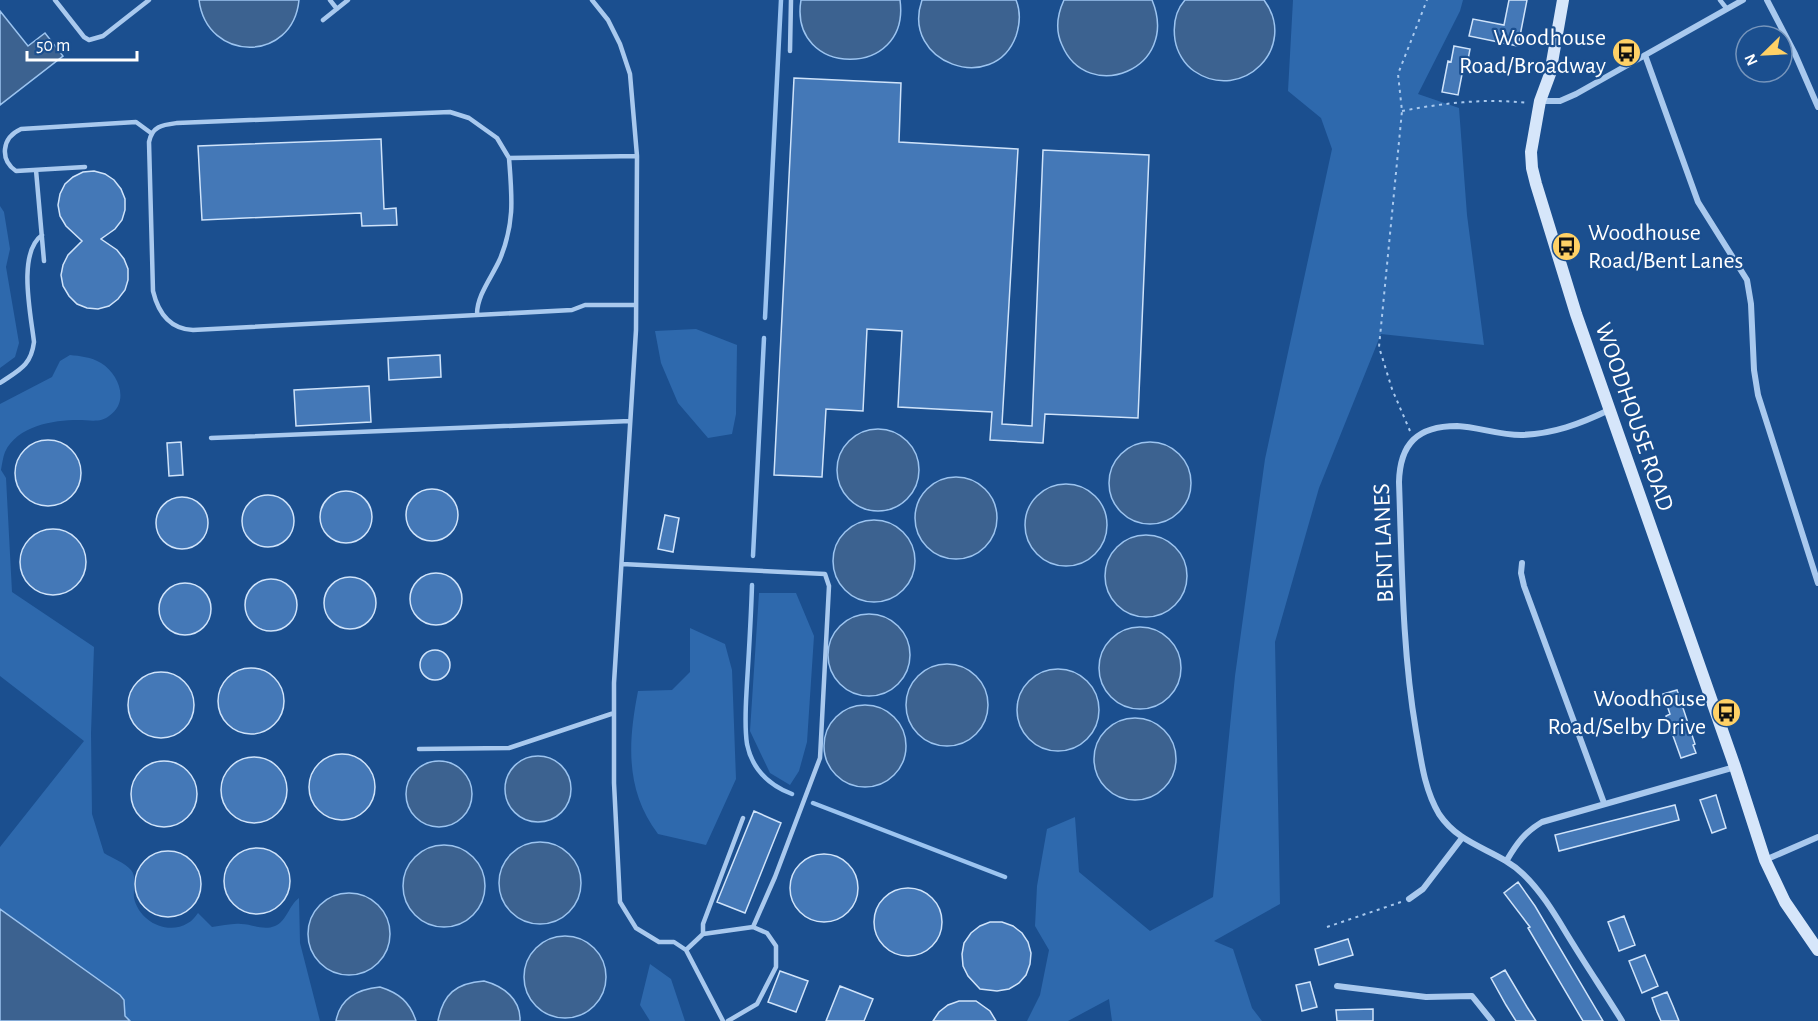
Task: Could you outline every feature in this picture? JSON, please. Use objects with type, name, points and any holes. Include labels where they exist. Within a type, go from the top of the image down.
[{"type":"street","name":"WOODHOUSE ROAD","points":[[1563,0],[1550,74],[1540,102],[1531,152],[1532,168],[1576,314],[1735,767],[1765,860],[1785,902],[1818,950]]},
{"type":"street","points":[[1540,102],[1560,102],[1743,0]]},
{"type":"street","points":[[1767,0],[1795,54],[1818,107]]},
{"type":"street","points":[[1645,55],[1698,202],[1747,280],[1758,395],[1818,583]]},
{"type":"street","points":[[1413,439],[1426,432],[1458,426],[1518,435],[1539,434],[1580,424],[1609,410]]},
{"type":"street","name":"BENT LANES","points":[[1413,439],[1404,450],[1399,482],[1407,662],[1426,784],[1440,816],[1462,838],[1478,848],[1507,860],[1535,886],[1552,909],[1622,1021]]},
{"type":"street","points":[[1522,562],[1521,573],[1524,586],[1604,803]]},
{"type":"street","points":[[1507,860],[1518,841],[1528,830],[1542,822],[1735,767]]},
{"type":"street","points":[[1765,860],[1818,837]]},
{"type":"street","points":[[1409,899],[1423,889],[1462,838]]},
{"type":"street","points":[[1337,986],[1426,997],[1472,996],[1492,1021]]},
{"type":"lane","points":[[55,0],[84,37],[89,40],[103,36],[149,0]]},
{"type":"lane","points":[[330,0],[337,9]]},
{"type":"lane","points":[[322,20],[348,0]]},
{"type":"lane","points":[[601,0],[594,2],[608,20],[620,44],[630,74],[637,156],[636,330],[614,713],[614,783],[620,902],[636,928],[658,942],[674,942],[686,950],[723,1021]]},
{"type":"lane","points":[[790,51],[791,0]]},
{"type":"lane","points":[[1720,0],[1727,9]]},
{"type":"lane","points":[[477,314],[477,304],[500,257],[512,220],[513,203],[509,158],[497,138],[469,118],[450,112],[177,123],[156,127],[151,133],[149,142],[153,291],[159,310],[173,324],[186,330],[572,310],[585,305],[635,306]]},
{"type":"lane","points":[[85,167],[16,171],[9,168],[3,157],[2,147],[12,133],[21,129],[135,122],[151,133]]},
{"type":"lane","points":[[509,158],[637,156]]},
{"type":"lane","points":[[36,170],[44,261]]},
{"type":"lane","points":[[0,383],[25,366],[33,353],[34,342],[26,271],[35,240],[42,235]]},
{"type":"lane","points":[[211,438],[630,421]]},
{"type":"lane","points":[[622,564],[825,574],[829,586],[820,758],[776,877],[753,927]]},
{"type":"lane","points":[[419,749],[509,748],[614,713]]},
{"type":"lane","points":[[703,934],[703,924],[743,818]]},
{"type":"lane","points":[[686,950],[703,934],[753,927],[767,933],[776,946],[776,967],[757,1004],[728,1021]]},
{"type":"path","points":[[1413,439],[1392,388],[1379,347],[1402,111],[1398,74],[1427,0]]},
{"type":"path","points":[[1402,111],[1440,104],[1487,100],[1540,102]]},
{"type":"path","points":[[1327,927],[1409,899]]},
{"type":"shaded area","points":[[199,0],[299,0],[293,21],[282,35],[267,44],[250,47],[233,44],[217,35],[205,21]]},
{"type":"shaded area","points":[[801,0],[900,0],[898,26],[887,45],[870,56],[850,59],[830,55],[813,44],[802,26]]},
{"type":"shaded area","points":[[922,0],[1016,0],[1019,18],[1016,36],[1005,54],[989,65],[971,68],[953,64],[936,55],[924,41],[919,22]]},
{"type":"shaded area","points":[[1064,0],[1152,0],[1157,24],[1154,45],[1143,61],[1127,71],[1109,76],[1091,73],[1074,63],[1062,45],[1058,34],[1058,22]]},
{"type":"shaded area","points":[[1185,0],[1264,0],[1273,18],[1275,36],[1270,52],[1260,66],[1246,75],[1230,80],[1212,79],[1190,68],[1179,53],[1174,35],[1177,14]]},
{"type":"shaded area","points":[[1293,0],[1463,0],[1460,11],[1418,94],[1459,108],[1467,215],[1484,345],[1381,334],[1319,488],[1275,642],[1280,904],[1214,941],[1233,949],[1252,1008],[1262,1021],[1112,1021],[1109,999],[1068,1021],[1027,1021],[1040,995],[1049,950],[1035,926],[1037,886],[1047,829],[1075,817],[1079,872],[1150,931],[1213,897],[1235,676],[1265,459],[1332,149],[1321,118],[1288,91]]},
{"type":"shaded area","points":[[0,11],[28,46],[45,33],[63,56],[0,105]]},
{"type":"shaded area","points":[[0,206],[4,212],[10,249],[6,267],[19,343],[15,357],[0,368]]},
{"type":"shaded area","points":[[696,329],[737,345],[736,414],[732,434],[708,438],[678,403],[661,363],[655,331]]},
{"type":"shaded area","points":[[70,355],[97,361],[113,374],[120,388],[119,403],[115,410],[102,420],[58,421],[27,430],[11,443],[4,454],[1,470],[6,478],[12,592],[94,647],[91,733],[92,814],[104,853],[131,870],[134,876],[134,898],[137,906],[148,919],[163,927],[180,927],[191,921],[198,913],[212,927],[245,924],[262,928],[271,927],[279,924],[299,898],[300,943],[320,1021],[130,1021],[125,1016],[124,1000],[120,995],[0,909],[0,847],[84,741],[0,676],[0,404],[52,377],[60,361]]},
{"type":"shaded area","points":[[878,429],[894,432],[907,441],[916,454],[919,470],[916,486],[907,499],[894,508],[878,511],[862,508],[849,499],[840,486],[837,470],[840,454],[849,441],[862,432]]},
{"type":"shaded area","points":[[1150,442],[1166,445],[1179,454],[1188,467],[1191,483],[1188,499],[1179,512],[1166,521],[1150,524],[1134,521],[1121,512],[1112,499],[1109,483],[1112,467],[1121,454],[1134,445]]},
{"type":"shaded area","points":[[956,477],[972,480],[985,489],[994,502],[997,518],[994,534],[985,547],[972,556],[956,559],[940,556],[927,547],[918,534],[915,518],[918,502],[927,489],[940,480]]},
{"type":"shaded area","points":[[1066,484],[1082,487],[1095,496],[1104,509],[1107,525],[1104,541],[1095,554],[1082,563],[1066,566],[1050,563],[1037,554],[1028,541],[1025,525],[1028,509],[1037,496],[1050,487]]},
{"type":"shaded area","points":[[874,520],[890,523],[903,532],[912,545],[915,561],[912,577],[903,590],[890,599],[874,602],[858,599],[845,590],[836,577],[833,561],[836,545],[845,532],[858,523]]},
{"type":"shaded area","points":[[1146,535],[1162,538],[1175,547],[1184,560],[1187,576],[1184,592],[1175,605],[1162,614],[1146,617],[1130,614],[1117,605],[1108,592],[1105,576],[1108,560],[1117,547],[1130,538]]},
{"type":"shaded area","points":[[759,593],[796,593],[814,636],[807,742],[799,771],[790,785],[770,773],[750,731]]},
{"type":"shaded area","points":[[869,614],[885,617],[898,626],[907,639],[910,655],[907,671],[898,684],[885,693],[869,696],[853,693],[840,684],[831,671],[828,655],[831,639],[840,626],[853,617]]},
{"type":"shaded area","points":[[1140,627],[1156,630],[1169,639],[1178,652],[1181,668],[1178,684],[1169,697],[1156,706],[1140,709],[1124,706],[1111,697],[1102,684],[1099,668],[1102,652],[1111,639],[1124,630]]},
{"type":"shaded area","points":[[690,628],[725,644],[732,670],[736,779],[706,845],[658,834],[640,800],[632,766],[632,729],[638,691],[672,690],[690,672]]},
{"type":"shaded area","points":[[947,664],[963,667],[976,676],[985,689],[988,705],[985,721],[976,734],[963,743],[947,746],[931,743],[918,734],[909,721],[906,705],[909,689],[918,676],[931,667]]},
{"type":"shaded area","points":[[1058,669],[1074,672],[1087,681],[1096,694],[1099,710],[1096,726],[1087,739],[1074,748],[1058,751],[1042,748],[1029,739],[1020,726],[1017,710],[1020,694],[1029,681],[1042,672]]},
{"type":"shaded area","points":[[865,705],[881,708],[894,717],[903,730],[906,746],[903,762],[894,775],[881,784],[865,787],[849,784],[836,775],[827,762],[824,746],[827,730],[836,717],[849,708]]},
{"type":"shaded area","points":[[1135,718],[1151,721],[1164,730],[1173,743],[1176,759],[1173,775],[1164,788],[1151,797],[1135,800],[1119,797],[1106,788],[1097,775],[1094,759],[1097,743],[1106,730],[1119,721]]},
{"type":"shaded area","points":[[532,756],[544,756],[562,765],[569,776],[571,789],[569,802],[562,813],[551,820],[532,822],[519,817],[510,808],[505,795],[505,783],[510,770],[519,761]]},
{"type":"shaded area","points":[[433,761],[445,761],[463,770],[470,781],[472,794],[470,807],[463,818],[452,825],[433,827],[420,822],[411,813],[406,800],[406,788],[411,775],[420,766]]},
{"type":"shaded area","points":[[540,842],[556,845],[569,854],[578,867],[581,883],[578,899],[569,912],[556,921],[540,924],[524,921],[511,912],[502,899],[499,883],[502,867],[511,854],[524,845]]},
{"type":"shaded area","points":[[444,845],[460,848],[473,857],[482,870],[485,886],[482,902],[473,915],[460,924],[444,927],[428,924],[415,915],[406,902],[403,886],[406,870],[415,857],[428,848]]},
{"type":"shaded area","points":[[349,893],[365,896],[378,905],[387,918],[390,934],[387,950],[378,963],[365,972],[349,975],[333,972],[320,963],[311,950],[308,934],[311,918],[320,905],[333,896]]},
{"type":"shaded area","points":[[0,909],[120,995],[124,1000],[125,1016],[130,1021],[0,1021]]},
{"type":"shaded area","points":[[565,936],[581,939],[594,948],[603,961],[606,977],[603,993],[594,1006],[581,1015],[565,1018],[549,1015],[536,1006],[527,993],[524,977],[527,961],[536,948],[549,939]]},
{"type":"shaded area","points":[[650,964],[671,979],[685,1021],[650,1021],[640,1005]]},
{"type":"shaded area","points":[[484,981],[498,986],[510,995],[520,1013],[520,1021],[438,1021],[443,1004],[452,992],[466,984]]},
{"type":"shaded area","points":[[380,987],[403,999],[411,1009],[416,1021],[336,1021],[342,1006],[352,996]]},
{"type":"building","points":[[1509,0],[1527,0],[1518,46],[1469,36],[1473,19],[1504,25]]},
{"type":"building","points":[[1454,46],[1470,49],[1467,65],[1464,64],[1458,95],[1442,92],[1448,61],[1451,62]]},
{"type":"building","points":[[794,78],[901,83],[899,142],[1018,149],[1002,424],[1032,426],[1043,150],[1149,155],[1138,418],[1045,414],[1043,443],[990,440],[992,412],[898,407],[902,331],[867,329],[863,411],[826,409],[822,477],[774,475]]},
{"type":"building","points":[[381,139],[384,209],[396,208],[397,225],[362,226],[361,213],[202,220],[198,146]]},
{"type":"building","points":[[94,171],[114,180],[125,199],[122,220],[115,229],[101,239],[117,250],[128,269],[125,290],[109,306],[98,309],[77,304],[63,286],[61,275],[63,265],[68,255],[82,241],[66,226],[60,216],[58,205],[65,184],[83,172]]},
{"type":"building","points":[[440,355],[441,377],[389,380],[388,358]]},
{"type":"building","points":[[369,386],[371,422],[296,426],[294,390]]},
{"type":"building","points":[[54,440],[72,449],[79,460],[81,473],[79,486],[72,497],[61,504],[42,506],[24,497],[17,486],[15,467],[24,449],[35,442]]},
{"type":"building","points":[[181,442],[183,475],[169,476],[167,443]]},
{"type":"building","points":[[427,489],[437,489],[447,493],[454,500],[458,515],[454,530],[447,537],[437,541],[427,541],[417,537],[410,530],[406,520],[406,510],[410,500],[417,493]]},
{"type":"building","points":[[341,491],[351,491],[365,498],[372,517],[365,536],[351,543],[341,543],[331,539],[324,532],[320,522],[320,512],[324,502],[331,495]]},
{"type":"building","points":[[263,495],[273,495],[287,502],[294,521],[287,540],[273,547],[263,547],[253,543],[246,536],[242,526],[242,516],[246,506],[253,499]]},
{"type":"building","points":[[177,497],[187,497],[201,504],[208,523],[201,542],[187,549],[177,549],[167,545],[160,538],[156,528],[156,518],[160,508],[167,501]]},
{"type":"building","points":[[665,515],[679,518],[673,552],[658,549]]},
{"type":"building","points":[[46,529],[60,529],[72,534],[81,543],[86,562],[84,575],[77,586],[60,595],[46,595],[34,590],[25,581],[20,569],[20,555],[25,543],[34,534]]},
{"type":"building","points":[[431,573],[441,573],[451,577],[458,584],[462,599],[458,614],[451,621],[441,625],[431,625],[421,621],[414,614],[410,604],[410,594],[414,584],[421,577]]},
{"type":"building","points":[[345,577],[355,577],[365,581],[372,588],[376,603],[372,618],[365,625],[355,629],[345,629],[335,625],[328,618],[324,608],[324,598],[328,588],[335,581]]},
{"type":"building","points":[[266,579],[276,579],[286,583],[293,590],[297,605],[293,620],[286,627],[276,631],[266,631],[256,627],[249,620],[245,610],[245,600],[249,590],[256,583]]},
{"type":"building","points":[[180,583],[190,583],[200,587],[207,594],[211,609],[207,624],[200,631],[190,635],[180,635],[170,631],[163,624],[159,614],[159,604],[163,594],[170,587]]},
{"type":"building","points":[[435,650],[446,654],[450,665],[446,676],[435,680],[424,676],[420,665],[424,654]]},
{"type":"building","points":[[245,668],[257,668],[275,677],[282,688],[284,701],[282,714],[275,725],[264,732],[245,734],[232,729],[223,720],[218,707],[218,695],[223,682],[232,673]]},
{"type":"building","points":[[167,672],[185,681],[192,692],[194,705],[192,718],[185,729],[174,736],[155,738],[137,729],[130,718],[128,699],[137,681],[148,674]]},
{"type":"building","points":[[1677,690],[1696,753],[1681,758],[1666,716],[1670,714],[1663,694]]},
{"type":"building","points":[[336,754],[348,754],[366,763],[373,774],[375,787],[373,800],[366,811],[355,818],[336,820],[323,815],[314,806],[309,793],[309,781],[314,768],[323,759]]},
{"type":"building","points":[[260,757],[278,766],[285,777],[287,790],[285,803],[278,814],[267,821],[248,823],[230,814],[223,803],[221,784],[230,766],[241,759]]},
{"type":"building","points":[[158,761],[170,761],[188,770],[195,781],[197,794],[195,807],[188,818],[177,825],[158,827],[145,822],[136,813],[131,800],[131,788],[136,775],[145,766]]},
{"type":"building","points":[[1716,795],[1726,828],[1712,833],[1700,800]]},
{"type":"building","points":[[1675,805],[1679,820],[1559,851],[1555,835]]},
{"type":"building","points":[[754,811],[781,823],[745,913],[717,902]]},
{"type":"building","points":[[251,848],[263,848],[281,857],[288,868],[290,881],[288,894],[281,905],[270,912],[251,914],[238,909],[229,900],[224,887],[224,875],[229,862],[238,853]]},
{"type":"building","points":[[162,851],[174,851],[192,860],[199,871],[201,884],[199,897],[192,908],[181,915],[162,917],[149,912],[140,903],[135,890],[135,878],[140,865],[149,856]]},
{"type":"building","points":[[817,854],[831,854],[843,859],[853,869],[858,888],[853,907],[843,917],[831,922],[817,922],[805,917],[795,907],[790,895],[790,881],[795,869],[805,859]]},
{"type":"building","points":[[1518,882],[1535,906],[1603,1021],[1583,1021],[1528,928],[1530,927],[1504,893]]},
{"type":"building","points":[[901,888],[915,888],[927,893],[937,903],[942,922],[937,941],[927,951],[915,956],[901,956],[889,951],[879,941],[874,929],[874,915],[879,903],[889,893]]},
{"type":"building","points":[[1624,916],[1635,945],[1619,951],[1608,922]]},
{"type":"building","points":[[990,922],[1002,922],[1013,926],[1028,942],[1031,953],[1026,975],[1009,989],[997,991],[980,989],[968,976],[963,966],[964,943],[971,933]]},
{"type":"building","points":[[1348,939],[1353,955],[1319,965],[1315,949]]},
{"type":"building","points":[[1645,955],[1658,986],[1642,993],[1629,961]]},
{"type":"building","points":[[1505,970],[1536,1021],[1516,1021],[1506,1005],[1491,978]]},
{"type":"building","points":[[780,971],[808,981],[796,1012],[768,1002]]},
{"type":"building","points":[[1310,982],[1317,1007],[1302,1011],[1296,985]]},
{"type":"building","points":[[840,986],[873,999],[864,1021],[826,1021]]},
{"type":"building","points":[[1667,992],[1679,1021],[1661,1021],[1657,1012],[1652,998]]},
{"type":"building","points":[[959,1001],[976,1001],[990,1011],[996,1021],[933,1021],[948,1005]]},
{"type":"building","points":[[1373,1009],[1373,1021],[1337,1021],[1336,1010]]},
{"type":"waterway","points":[[765,318],[781,0]]},
{"type":"waterway","points":[[753,556],[764,338]]},
{"type":"waterway","points":[[752,585],[746,714],[747,744],[753,761],[763,775],[776,786],[792,794]]},
{"type":"waterway","points":[[813,803],[1005,877]]},
{"type":"place","name":"Woodhouse Road/Broadway","points":[[1627,52]]},
{"type":"place","name":"Woodhouse Road/Bent Lanes","points":[[1567,247]]},
{"type":"place","name":"Woodhouse Road/Selby Drive","points":[[1727,713]]}]
